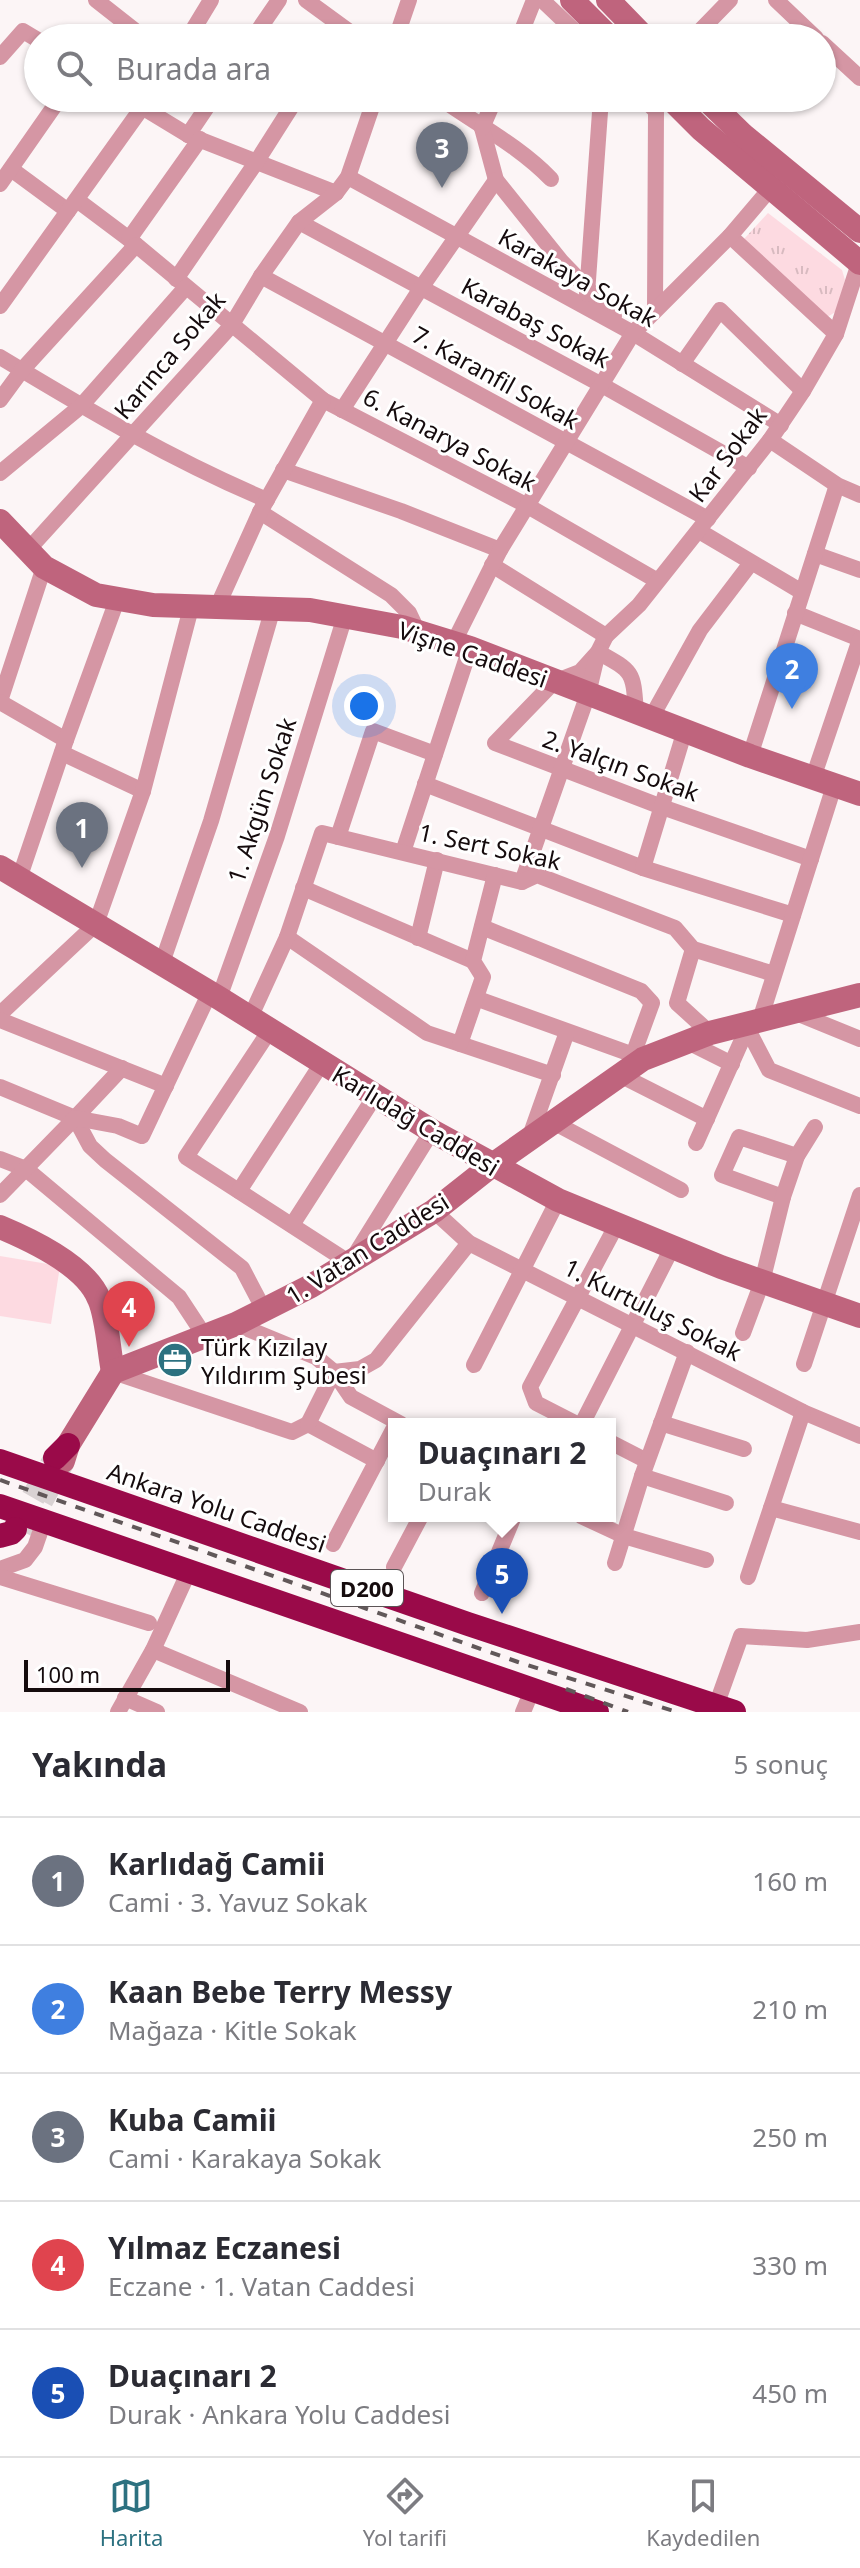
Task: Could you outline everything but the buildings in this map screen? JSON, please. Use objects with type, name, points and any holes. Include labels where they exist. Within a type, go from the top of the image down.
[{"type":"highway","name":"Ankara Yolu Caddesi","points":[[0,1461],[468,1624],[725,1709]]},
{"type":"highway","name":"D200","points":[[0,1506],[17,1533],[189,1571],[597,1712]]},
{"type":"main road","points":[[572,0],[596,24]]},
{"type":"main road","points":[[608,0],[631,24]]},
{"type":"main road","points":[[674,112],[701,129],[860,262]]},
{"type":"main road","points":[[719,112],[860,231]]},
{"type":"main road","name":"Vişne Caddesi","points":[[0,521],[36,559],[96,595],[153,605],[273,608],[345,616],[418,632],[462,645],[750,756],[860,794]]},
{"type":"main road","name":"Karlıdağ Caddesi","points":[[10,873],[215,995],[491,1166],[616,1226],[860,1316]]},
{"type":"main road","name":"1. Vatan Caddesi","points":[[113,1372],[236,1324],[350,1263],[434,1211],[632,1063],[699,1037],[859,992]]},
{"type":"main road","points":[[0,1227],[39,1243],[77,1271],[99,1298],[113,1372],[62,1455]]},
{"type":"street","points":[[96,0],[127,24]]},
{"type":"street","points":[[263,24],[279,0]]},
{"type":"street","points":[[306,0],[331,24]]},
{"type":"street","points":[[401,24],[409,0]]},
{"type":"street","points":[[525,24],[534,0]]},
{"type":"street","points":[[542,0],[567,24]]},
{"type":"street","points":[[707,24],[730,0]]},
{"type":"street","points":[[776,0],[801,24]]},
{"type":"street","points":[[195,24],[207,2]]},
{"type":"street","points":[[0,57],[24,32]]},
{"type":"street","points":[[836,56],[860,78]]},
{"type":"street","points":[[0,184],[50,112]]},
{"type":"street","points":[[2,299],[140,112]]},
{"type":"street","points":[[159,112],[194,137],[336,193]]},
{"type":"street","points":[[0,400],[132,242],[206,112]]},
{"type":"street","points":[[0,473],[81,406],[181,283],[288,112]]},
{"type":"street","name":"Karınca Sokak","points":[[36,559],[132,436],[231,326],[299,222],[336,193],[348,177],[370,112]]},
{"type":"street","points":[[460,112],[517,149],[551,179]]},
{"type":"street","points":[[489,112],[482,128],[496,180],[586,299]]},
{"type":"street","points":[[586,299],[600,112]]},
{"type":"street","points":[[655,309],[663,112]]},
{"type":"street","name":"6. Kanarya Sokak","points":[[11,169],[132,242],[323,400],[526,505],[656,580]]},
{"type":"street","name":"Karakaya Sokak","points":[[348,177],[458,238],[586,299],[633,333],[781,425]]},
{"type":"street","points":[[342,410],[496,180]]},
{"type":"street","points":[[403,852],[435,754],[462,645],[500,550],[633,333],[730,236],[770,189]]},
{"type":"street","name":"Karabaş Sokak","points":[[299,222],[749,468]]},
{"type":"street","points":[[730,236],[836,334]]},
{"type":"street","name":"Kar Sokak","points":[[522,882],[588,694],[598,652],[606,636],[639,605],[781,425],[836,334],[860,262]]},
{"type":"street","name":"7. Karanfil Sokak","points":[[261,276],[565,443],[703,525],[751,563],[802,592]]},
{"type":"street","points":[[682,364],[720,310],[803,391]]},
{"type":"street","points":[[0,357],[132,436],[263,506],[391,595],[409,613],[418,632]]},
{"type":"street","points":[[218,605],[263,506],[323,400]]},
{"type":"street","points":[[770,440],[837,485],[860,495]]},
{"type":"street","points":[[283,470],[500,550]]},
{"type":"street","points":[[750,756],[837,485]]},
{"type":"street","points":[[815,554],[860,570]]},
{"type":"street","points":[[36,559],[0,702],[64,746],[143,791]]},
{"type":"street","points":[[644,715],[700,630],[751,563]]},
{"type":"street","points":[[492,565],[606,636]]},
{"type":"street","points":[[10,873],[64,746],[117,600]]},
{"type":"street","points":[[166,1086],[0,1017],[96,924],[143,791],[192,604]]},
{"type":"street","points":[[162,963],[211,821],[273,608]]},
{"type":"street","points":[[696,1143],[774,974],[811,859],[824,782],[853,685],[860,639],[795,613]]},
{"type":"street","name":"1. Akgün Sokak","points":[[75,1118],[118,1126],[142,1136],[215,995],[277,836],[345,616]]},
{"type":"street","points":[[598,652],[625,667],[634,679],[644,715]]},
{"type":"street","name":"Kar Sokak","points":[[554,682],[580,672],[598,652]]},
{"type":"street","name":"2. Yalçın Sokak","points":[[554,682],[495,743],[662,807],[811,859]]},
{"type":"street","points":[[643,868],[685,730]]},
{"type":"street","points":[[432,1131],[350,1263],[186,1157],[260,1024],[303,888],[330,835],[373,731],[435,754]]},
{"type":"street","points":[[425,784],[643,868],[793,915]]},
{"type":"street","name":"1. Sert Sokak","points":[[330,835],[522,882],[537,875],[675,928],[693,949],[774,974]]},
{"type":"street","points":[[418,938],[437,860]]},
{"type":"street","points":[[473,961],[495,875]]},
{"type":"street","points":[[303,888],[473,961],[483,977],[478,999],[460,1044]]},
{"type":"street","points":[[482,927],[641,991],[652,1003],[632,1063]]},
{"type":"street","points":[[287,937],[427,1033],[553,1075]]},
{"type":"street","points":[[693,949],[677,1003],[699,1037],[732,1064]]},
{"type":"street","points":[[478,999],[567,1032],[632,1063],[707,1119]]},
{"type":"street","points":[[794,1012],[860,1039]]},
{"type":"street","points":[[750,1025],[769,1070],[860,1106]]},
{"type":"street","points":[[529,1139],[567,1032]]},
{"type":"street","points":[[239,1191],[322,1063]]},
{"type":"street","points":[[0,1195],[122,1068]]},
{"type":"street","points":[[0,1087],[75,1118],[90,1146],[105,1160],[242,1268],[264,1310]]},
{"type":"street","points":[[292,1225],[375,1096]]},
{"type":"street","points":[[553,1122],[681,1190]]},
{"type":"street","points":[[743,1333],[762,1282],[783,1197],[797,1156],[815,1127]]},
{"type":"street","points":[[783,1197],[722,1175],[739,1137],[797,1156]]},
{"type":"street","points":[[0,1159],[26,1169],[179,1297],[204,1335]]},
{"type":"street","points":[[804,1364],[860,1195]]},
{"type":"street","points":[[474,1365],[558,1200]]},
{"type":"street","name":"1. Kurtuluş Sokak","points":[[434,1211],[469,1243],[803,1412],[860,1436]]},
{"type":"street","points":[[567,1418],[536,1403],[530,1387],[616,1226]]},
{"type":"street","points":[[334,1372],[360,1369],[376,1360],[469,1243]]},
{"type":"street","points":[[583,1418],[672,1248]]},
{"type":"street","points":[[236,1324],[316,1357],[334,1372],[351,1397],[388,1419]]},
{"type":"street","points":[[615,1563],[687,1352]]},
{"type":"street","points":[[113,1372],[292,1432],[308,1424],[334,1372]]},
{"type":"street","points":[[748,1577],[803,1412]]},
{"type":"street","points":[[661,1423],[744,1449]]},
{"type":"street","points":[[308,1424],[377,1461]]},
{"type":"street","points":[[333,1544],[388,1441]]},
{"type":"street","points":[[616,1447],[645,1469],[726,1503]]},
{"type":"street","points":[[771,1508],[860,1532]]},
{"type":"street","points":[[394,1567],[418,1522]]},
{"type":"street","points":[[482,1593],[512,1522]]},
{"type":"street","points":[[594,1522],[624,1536],[706,1560]]},
{"type":"street","points":[[0,1569],[25,1560],[35,1547],[17,1533]]},
{"type":"street","points":[[157,1712],[122,1705],[153,1650],[189,1571]]},
{"type":"street","points":[[0,1577],[149,1623]]},
{"type":"street","points":[[725,1709],[741,1636],[807,1640],[860,1632]]},
{"type":"street","points":[[153,1650],[300,1712]]},
{"type":"street","points":[[523,1712],[533,1688]]},
{"type":"green space","points":[[768,213],[842,270],[845,280],[837,311],[829,316],[820,314],[744,239]]},
{"type":"green space","points":[[0,1256],[60,1266],[51,1324],[0,1316]]},
{"type":"tunnel","points":[[15,1529],[54,1461]]},
{"type":"tunnel","points":[[24,1532],[63,1461]]},
{"type":"railway","points":[[0,1480],[518,1662],[677,1712]]},
{"type":"railway","points":[[566,1689],[628,1712]]},
{"type":"place","name":"Kuba Camii","points":[[442,188]]},
{"type":"place","name":"Kaan Bebe Terry Messy","points":[[792,709]]},
{"type":"place","name":"Karlıdağ Camii","points":[[82,868]]},
{"type":"place","name":"Yılmaz Eczanesi","points":[[129,1347]]},
{"type":"place","name":"Türk Kızılay Yıldırım Şubesi","points":[[175,1360]]},
{"type":"place","name":"Duaçınarı 2","points":[[502,1614]]}]
